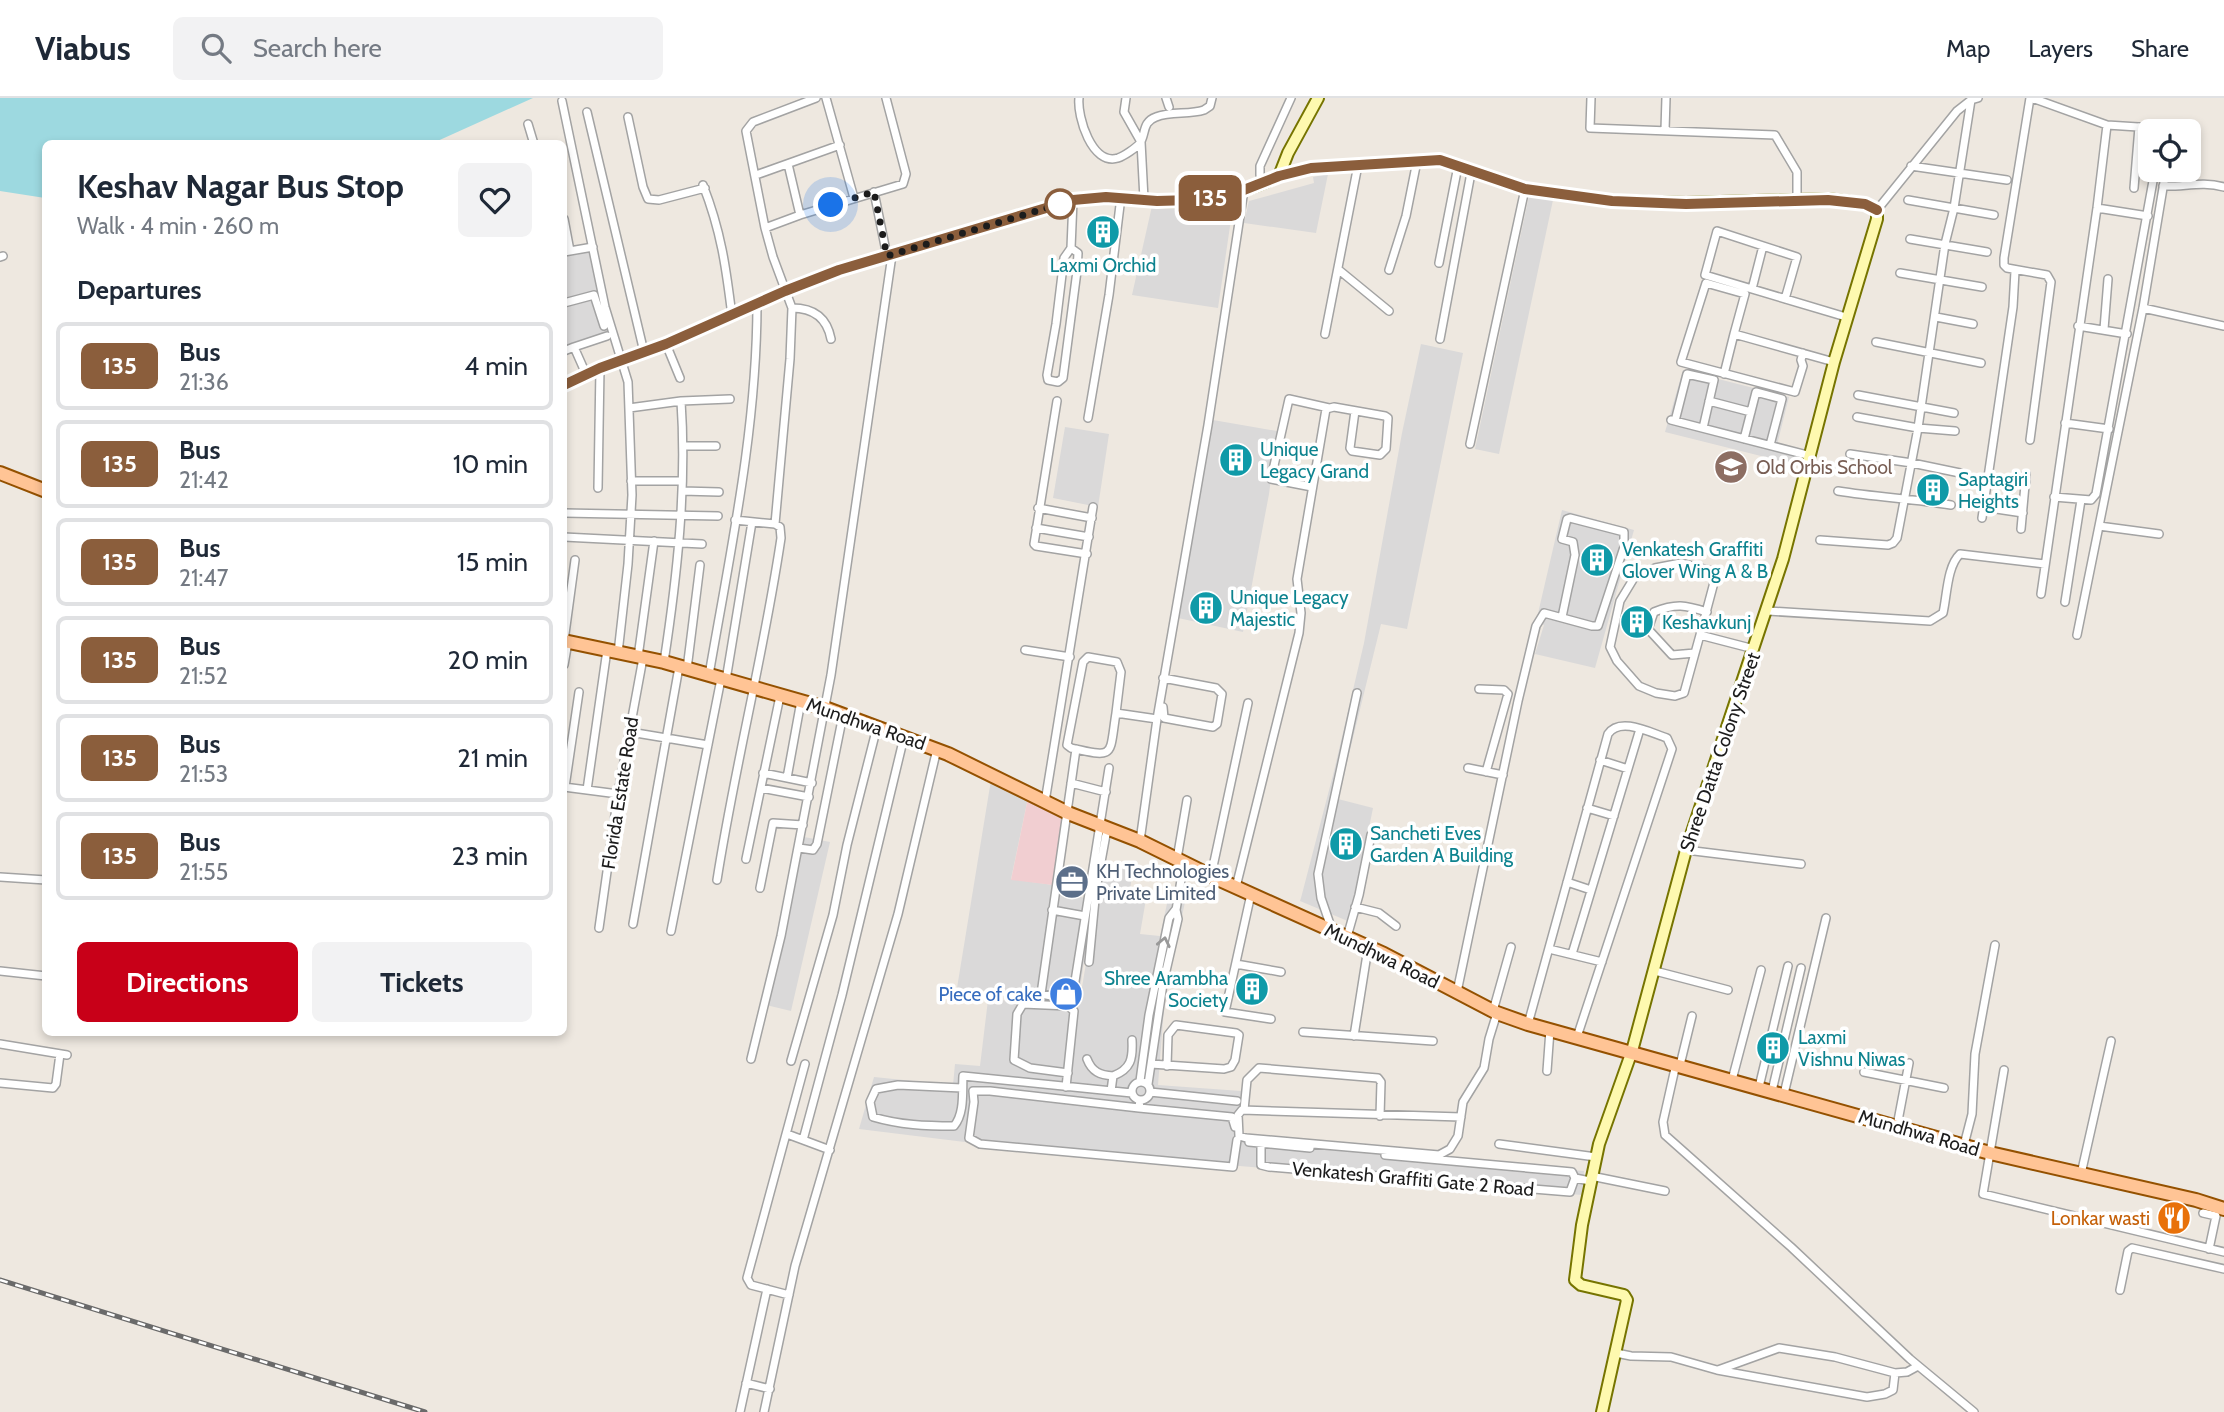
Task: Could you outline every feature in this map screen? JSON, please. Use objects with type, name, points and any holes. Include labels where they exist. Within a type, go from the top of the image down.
[{"type":"main road","points":[[0,472],[42,489]]},
{"type":"main road","name":"Mundhwa Road","points":[[567,641],[664,663],[801,701],[937,749],[1068,813],[1140,841],[1384,954],[1495,1012],[1528,1024],[1990,1153],[2224,1209]]},
{"type":"street","points":[[775,524],[792,309],[765,228],[758,201],[756,175],[746,140],[748,126],[816,98]]},
{"type":"street","points":[[826,98],[854,198]]},
{"type":"street","points":[[765,228],[903,184],[906,174],[886,98]]},
{"type":"street","points":[[1079,98],[1080,120],[1088,138],[1100,154],[1108,158],[1121,157],[1140,142]]},
{"type":"street","points":[[1126,98],[1124,112],[1140,142]]},
{"type":"street","points":[[1166,98],[1169,107]]},
{"type":"street","points":[[1144,199],[1140,142],[1144,127],[1154,117],[1199,112],[1210,106],[1212,98]]},
{"type":"street","points":[[1264,183],[1260,166],[1291,98]]},
{"type":"street","points":[[1279,176],[1288,153],[1318,98]]},
{"type":"street","points":[[1591,98],[1590,128],[1775,135],[1797,172],[1797,201]]},
{"type":"street","points":[[1665,130],[1666,98]]},
{"type":"street","points":[[2030,440],[2051,282],[2047,275],[2015,271],[2004,265],[2004,258],[2031,98],[2107,125],[2138,127]]},
{"type":"street","points":[[567,384],[839,270],[1073,200],[1092,197],[1192,200],[1231,195],[1279,176],[1311,168],[1440,160],[1471,173],[1525,189],[1612,201],[1686,204],[1847,201],[1873,206],[1877,210],[1957,111],[1975,99]]},
{"type":"street","points":[[1820,540],[1894,543],[1897,538],[1918,428],[1945,244],[1975,99]]},
{"type":"street","points":[[562,101],[606,307],[628,382],[629,408],[630,540],[613,652],[587,790]]},
{"type":"street","points":[[587,112],[644,352]]},
{"type":"street","points":[[628,117],[648,199],[659,200],[704,186],[717,221],[725,255],[732,316]]},
{"type":"street","points":[[528,124],[533,140]]},
{"type":"street","points":[[2041,594],[2107,125]]},
{"type":"street","points":[[2134,188],[2138,139]]},
{"type":"street","points":[[756,175],[840,145]]},
{"type":"street","points":[[1389,270],[1406,216],[1416,161]]},
{"type":"street","points":[[788,164],[800,215]]},
{"type":"street","points":[[1325,334],[1358,165]]},
{"type":"street","points":[[1439,263],[1458,166]]},
{"type":"street","points":[[1911,166],[2007,180]]},
{"type":"street","points":[[1440,339],[1471,173]]},
{"type":"street","points":[[2054,497],[2091,500],[2096,494],[2153,182]]},
{"type":"street","points":[[2077,635],[2143,308],[2164,182]]},
{"type":"street","points":[[2163,186],[2204,183],[2224,187]]},
{"type":"street","points":[[1470,444],[1525,189]]},
{"type":"street","points":[[1166,679],[1221,690],[1215,726],[1164,718],[1162,714],[1166,679],[1244,190]]},
{"type":"street","points":[[751,1059],[799,848],[843,608],[890,255],[874,192]]},
{"type":"street","points":[[1088,418],[1111,281],[1121,197]]},
{"type":"street","points":[[1071,248],[1078,253],[1077,271],[1063,378],[1058,382],[1048,380],[1047,375],[1065,258],[1071,248],[1073,200]]},
{"type":"street","points":[[1908,200],[1994,215]]},
{"type":"street","points":[[2097,208],[2148,216]]},
{"type":"street","name":"Shree Datta Colony Street","points":[[1616,1353],[1627,1308],[1626,1297],[1581,1285],[1575,1280],[1581,1226],[1596,1157],[1632,1051],[1686,850],[1768,611],[1811,456],[1833,362],[1877,219],[1877,210]]},
{"type":"street","points":[[1785,299],[1797,257],[1717,231],[1706,275],[1785,299],[1846,317]]},
{"type":"street","points":[[1910,239],[1987,252]]},
{"type":"street","points":[[1752,289],[1763,246]]},
{"type":"street","points":[[567,252],[593,247]]},
{"type":"street","points":[[1339,270],[1389,311]]},
{"type":"street","points":[[1982,518],[2013,307],[2015,271]]},
{"type":"street","points":[[1900,273],[1982,287]]},
{"type":"street","points":[[2104,329],[2108,279]]},
{"type":"street","points":[[1724,373],[1745,294],[1706,283],[1681,362],[1795,392],[1803,366],[1803,353]]},
{"type":"street","points":[[567,302],[594,295],[604,326]]},
{"type":"street","points":[[671,931],[708,745],[718,678],[755,368],[757,304]]},
{"type":"street","points":[[2143,308],[2224,326]]},
{"type":"street","points":[[792,309],[806,309],[824,319],[831,339]]},
{"type":"street","points":[[1936,317],[1973,324]]},
{"type":"street","points":[[2078,326],[2127,334]]},
{"type":"street","points":[[1734,334],[1833,362]]},
{"type":"street","points":[[567,350],[607,336]]},
{"type":"street","points":[[1876,342],[1980,363]]},
{"type":"street","points":[[666,344],[680,378]]},
{"type":"street","points":[[574,348],[586,374]]},
{"type":"street","points":[[598,488],[600,368]]},
{"type":"street","points":[[1703,428],[1714,380],[1687,374],[1673,421],[1811,456]]},
{"type":"street","points":[[1744,439],[1756,392],[1782,399],[1770,445]]},
{"type":"street","points":[[1858,395],[1954,413]]},
{"type":"street","points":[[629,408],[681,401],[730,399]]},
{"type":"street","points":[[1312,487],[1271,479],[1289,399],[1329,408],[1355,411],[1388,418],[1386,449],[1382,455],[1352,451],[1350,448],[1355,411]]},
{"type":"street","points":[[664,663],[682,491],[681,401]]},
{"type":"street","points":[[1057,401],[1034,541],[1036,546],[1087,554]]},
{"type":"street","points":[[1709,401],[1751,412]]},
{"type":"street","points":[[1236,887],[1299,634],[1301,613],[1297,579],[1325,415],[1329,408]]},
{"type":"street","points":[[1857,416],[1918,428],[1955,431]]},
{"type":"street","points":[[2065,423],[2109,429]]},
{"type":"street","points":[[683,446],[716,446]]},
{"type":"street","points":[[1850,454],[1959,473]]},
{"type":"street","points":[[1989,478],[2026,478],[2021,529]]},
{"type":"street","points":[[631,481],[682,481]]},
{"type":"street","points":[[682,491],[719,492]]},
{"type":"street","points":[[1838,491],[1883,499],[1906,498],[1951,505]]},
{"type":"street","points":[[2065,602],[2081,500]]},
{"type":"street","points":[[1045,802],[1093,507]]},
{"type":"street","points":[[1038,508],[1092,518]]},
{"type":"street","points":[[1983,508],[2022,513]]},
{"type":"street","points":[[567,513],[718,516]]},
{"type":"street","points":[[1457,993],[1536,625],[1544,613],[1592,626],[1600,623],[1624,547],[1624,532],[1567,519],[1562,539],[1573,542],[1575,555],[1562,617]]},
{"type":"street","points":[[717,880],[730,797],[770,610],[781,530],[775,524],[735,520]]},
{"type":"street","points":[[718,678],[752,522]]},
{"type":"street","points":[[2099,526],[2159,534]]},
{"type":"street","points":[[1036,528],[1089,537]]},
{"type":"street","points":[[567,537],[702,544]]},
{"type":"street","name":"Florida Estate Road","points":[[599,928],[641,658],[654,541]]},
{"type":"street","points":[[1768,611],[1930,621],[1943,613],[1953,566],[1960,554],[2045,564]]},
{"type":"street","points":[[567,625],[575,560]]},
{"type":"street","points":[[1681,563],[1712,571],[1716,575],[1700,635],[1684,693],[1681,695],[1656,693],[1639,686],[1616,660],[1610,647],[1620,601],[1634,578],[1642,572],[1681,563]]},
{"type":"street","points":[[633,924],[700,565]]},
{"type":"street","points":[[1695,653],[1672,655],[1648,629],[1654,612],[1662,608],[1685,605],[1707,612]]},
{"type":"street","points":[[1700,635],[1755,649]]},
{"type":"street","points":[[1025,650],[1070,657]]},
{"type":"street","points":[[1088,657],[1117,662],[1120,666],[1116,713],[1109,751],[1100,755],[1067,745],[1083,662],[1088,657]]},
{"type":"street","points":[[1140,841],[1157,719],[1166,679]]},
{"type":"street","points":[[1479,689],[1504,690],[1508,694],[1486,772]]},
{"type":"street","points":[[567,768],[579,692]]},
{"type":"street","points":[[1332,930],[1321,898],[1318,874],[1357,693]]},
{"type":"street","points":[[746,859],[780,696]]},
{"type":"street","points":[[787,778],[801,701]]},
{"type":"street","points":[[1212,876],[1248,703]]},
{"type":"street","points":[[1116,713],[1157,719]]},
{"type":"street","points":[[799,848],[813,850],[817,844],[843,715]]},
{"type":"street","points":[[1528,1024],[1610,729],[1622,725],[1640,729],[1667,738],[1671,748],[1577,1037]]},
{"type":"street","points":[[791,1061],[833,915],[877,727]]},
{"type":"street","points":[[1572,954],[1640,729]]},
{"type":"street","points":[[630,732],[708,745]]},
{"type":"street","points":[[803,1140],[842,995],[904,737]]},
{"type":"street","points":[[765,1412],[789,1295],[898,914],[937,749]]},
{"type":"street","points":[[1076,749],[1041,994],[1072,1000],[1104,827]]},
{"type":"street","points":[[1600,760],[1628,769]]},
{"type":"street","points":[[1089,961],[1109,768]]},
{"type":"street","points":[[1468,768],[1503,775]]},
{"type":"street","points":[[763,773],[812,783]]},
{"type":"street","points":[[1071,783],[1106,792]]},
{"type":"street","points":[[567,787],[618,794]]},
{"type":"street","points":[[761,788],[809,797]]},
{"type":"street","points":[[1146,1086],[1163,984],[1178,919],[1176,909],[1187,800]]},
{"type":"street","points":[[1587,808],[1614,816]]},
{"type":"street","points":[[760,888],[773,823],[803,825]]},
{"type":"street","points":[[1347,937],[1371,835]]},
{"type":"street","points":[[1686,850],[1801,864]]},
{"type":"street","points":[[0,877],[42,880]]},
{"type":"street","points":[[1567,882],[1591,890]]},
{"type":"street","points":[[1096,890],[1147,898]]},
{"type":"street","points":[[1251,894],[1225,1012],[1271,1019]]},
{"type":"street","points":[[1355,907],[1379,913],[1396,926]]},
{"type":"street","points":[[1139,1104],[1148,1098],[1144,1044],[1169,918],[1176,909]]},
{"type":"street","points":[[1052,910],[1086,916]]},
{"type":"street","points":[[1778,1093],[1826,918]]},
{"type":"street","points":[[1964,1145],[1972,1114],[1975,1054],[1995,945]]},
{"type":"street","points":[[1461,1118],[1244,1110],[1238,1115],[1239,1136],[1246,1138],[1439,1155],[1450,1149],[1458,1136],[1467,1092],[1484,1068],[1511,947]]},
{"type":"street","points":[[1354,1036],[1368,948]]},
{"type":"street","points":[[1549,948],[1602,962]]},
{"type":"street","points":[[1236,964],[1281,972]]},
{"type":"street","points":[[1759,1087],[1788,966]]},
{"type":"street","points":[[1778,1093],[1801,968]]},
{"type":"street","points":[[1732,1080],[1761,970]]},
{"type":"street","points":[[0,971],[42,976]]},
{"type":"street","points":[[1655,971],[1728,990]]},
{"type":"street","points":[[1066,1087],[1068,1073],[1074,1010],[1068,1006],[1023,1004],[1017,1014],[1014,1060],[1030,1068],[1068,1073]]},
{"type":"street","points":[[1692,1016],[1663,1122],[1665,1135],[1918,1366],[1974,1412]]},
{"type":"street","points":[[1151,1064],[1167,1066],[1231,1067],[1236,1060],[1239,1035],[1176,1026],[1168,1035],[1167,1066]]},
{"type":"street","points":[[1547,1071],[1550,1030]]},
{"type":"street","points":[[1303,1032],[1433,1041]]},
{"type":"street","points":[[1087,1059],[1091,1068],[1103,1075],[1113,1076],[1125,1072],[1130,1061],[1132,1040]]},
{"type":"street","points":[[2081,1174],[2111,1041]]},
{"type":"street","points":[[0,1044],[63,1054],[53,1088],[0,1083]]},
{"type":"street","points":[[1897,1126],[1909,1063]]},
{"type":"street","points":[[789,1295],[751,1285],[747,1278],[805,1065]]},
{"type":"street","points":[[1244,1110],[1247,1080],[1259,1068],[1378,1078],[1381,1082],[1380,1116]]},
{"type":"street","points":[[2004,1070],[1983,1194],[2224,1252]]},
{"type":"street","points":[[1864,1072],[1944,1088]]},
{"type":"street","points":[[962,1088],[898,1085],[876,1089],[870,1102],[873,1117],[891,1122],[954,1126],[959,1120],[962,1088],[963,1076],[1132,1093]]},
{"type":"street","points":[[1111,1091],[1113,1076]]},
{"type":"street","points":[[1139,1104],[1132,1093],[1134,1084],[1237,1101]]},
{"type":"street","points":[[973,1091],[1139,1104],[1232,1118],[1235,1121],[1237,1140],[1233,1167],[981,1144],[969,1138],[973,1091]]},
{"type":"street","points":[[787,1134],[830,1150]]},
{"type":"street","name":"Venkatesh Graffiti Gate 2 Road","points":[[1237,1140],[1572,1172],[1576,1178]]},
{"type":"street","name":"Venkatesh Graffiti Gate 2 Road","points":[[1261,1144],[1261,1165],[1269,1167],[1570,1192],[1576,1178]]},
{"type":"street","points":[[1499,1144],[1596,1157]]},
{"type":"street","name":"Venkatesh Graffiti Gate 2 Road","points":[[1576,1178],[1665,1191]]},
{"type":"street","points":[[2203,1213],[2216,1216],[2208,1249]]},
{"type":"street","points":[[2120,1290],[2128,1251],[2132,1248],[2224,1269]]},
{"type":"street","points":[[740,1412],[767,1289]]},
{"type":"street","points":[[1717,1370],[1779,1349],[1835,1357],[1895,1373],[1907,1372],[1918,1366]]},
{"type":"street","points":[[1602,1412],[1616,1353],[1671,1357],[1717,1370],[1867,1397],[1893,1390],[1895,1373]]},
{"type":"street","points":[[746,1383],[769,1389]]},
{"type":"shaded area","points":[[1328,174],[1316,233],[1244,223],[1249,201],[1314,183],[1313,177]]},
{"type":"shaded area","points":[[1529,196],[1553,200],[1499,454],[1475,449]]},
{"type":"shaded area","points":[[1234,199],[1218,308],[1132,295],[1152,206]]},
{"type":"shaded area","points":[[592,249],[612,332],[567,348],[567,253]]},
{"type":"shaded area","points":[[1421,344],[1463,353],[1407,629],[1381,624],[1338,799],[1373,808],[1350,922],[1300,901],[1364,643]]},
{"type":"shaded area","points":[[1683,370],[1789,397],[1777,445],[1797,451],[1793,464],[1665,432]]},
{"type":"shaded area","points":[[1213,420],[1277,431],[1269,494],[1243,632],[1178,618]]},
{"type":"shaded area","points":[[1065,427],[1109,434],[1098,507],[1053,498]]},
{"type":"shaded area","points":[[1562,510],[1634,530],[1595,668],[1535,654],[1544,625],[1536,622]]},
{"type":"shaded area","points":[[991,780],[1028,798],[1011,879],[1053,885],[1037,997],[957,988]]},
{"type":"shaded area","points":[[1028,798],[1066,816],[1053,885],[1011,880]]},
{"type":"shaded area","points":[[799,836],[830,842],[791,1011],[762,1004],[775,955]]},
{"type":"shaded area","points":[[1094,852],[1105,854],[1103,865],[1133,869],[1129,897],[1146,899],[1140,934],[1160,936],[1168,899],[1185,902],[1165,996],[1158,1085],[1241,1091],[1237,1140],[1584,1171],[1582,1195],[981,1144],[859,1129],[874,1077],[953,1085],[955,1064],[980,1066],[988,1000],[1042,1001],[1056,894],[1087,898]],"holes":[[[1099,886],[1079,1005],[1059,1003],[1078,1003],[1089,927]]]},
{"type":"water","points":[[0,98],[533,98],[440,140],[42,140],[42,198],[0,191]]},
{"type":"railway","points":[[0,1280],[425,1412]]},
{"type":"bus line","name":"135","points":[[567,384],[839,270],[1073,200],[1092,197],[1192,200],[1231,195],[1279,176],[1311,168],[1440,160],[1451,162],[1471,173],[1525,189],[1612,201],[1686,204],[1828,200],[1865,204],[1877,210]]},
{"type":"place","name":"Laxmi Orchid","points":[[1103,232]]},
{"type":"place","name":"Unique Legacy Grand","points":[[1236,460]]},
{"type":"place","name":"Old Orbis School","points":[[1731,467]]},
{"type":"place","name":"Saptagiri Heights","points":[[1933,490]]},
{"type":"place","name":"Venkatesh Graffiti Glover Wing A & B","points":[[1597,560]]},
{"type":"place","name":"Unique Legacy Majestic","points":[[1206,608]]},
{"type":"place","name":"Keshavkunj","points":[[1637,622]]},
{"type":"place","name":"Sancheti Eves Garden A Building","points":[[1346,844]]},
{"type":"place","name":"KH Technologies Private Limited","points":[[1072,882]]},
{"type":"place","name":"Shree Arambha Society","points":[[1252,989]]},
{"type":"place","name":"Piece of cake","points":[[1066,994]]},
{"type":"place","name":"Laxmi Vishnu Niwas","points":[[1773,1048]]},
{"type":"place","name":"Lonkar wasti","points":[[2174,1218]]},
{"type":"route","points":[[831,205],[874,192],[887,256],[1060,204]]}]
